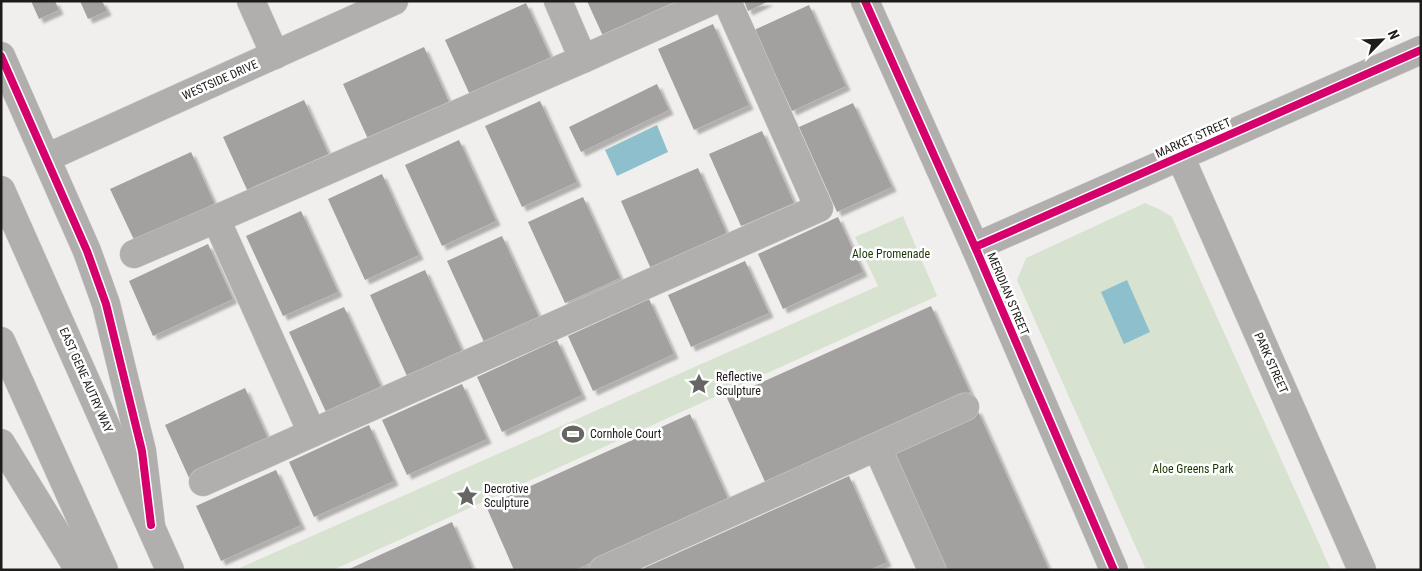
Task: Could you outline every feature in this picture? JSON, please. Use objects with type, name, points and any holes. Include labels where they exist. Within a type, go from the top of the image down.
[{"type":"street","points":[[251,1],[275,54]]},
{"type":"street","name":"WESTSIDE DRIVE","points":[[46,158],[394,1]]},
{"type":"street","points":[[558,1],[583,59]]},
{"type":"street","points":[[134,254],[712,1]]},
{"type":"street","points":[[203,482],[819,208],[727,1]]},
{"type":"street","name":"MERIDIAN STREET","points":[[865,1],[975,247],[1114,570]]},
{"type":"street","name":"MARKET STREET","points":[[975,247],[1421,50]]},
{"type":"street","points":[[1,56],[88,251],[106,304],[142,451],[150,525]]},
{"type":"street","name":"PARK STREET","points":[[1180,156],[1362,570]]},
{"type":"street","name":"EAST GENE AUTRY WAY","points":[[1,190],[170,570]]},
{"type":"street","points":[[216,219],[312,433]]},
{"type":"street","points":[[1,340],[104,570]]},
{"type":"street","points":[[603,570],[965,407]]},
{"type":"street","points":[[1,443],[79,570]]},
{"type":"street","points":[[877,447],[932,570]]},
{"type":"green space","name":"Aloe Greens Park","points":[[1145,203],[1172,217],[1331,570],[1146,570],[1017,280],[1026,258]]},
{"type":"green space","name":"Aloe Promenade","points":[[903,216],[937,296],[333,570],[235,570],[878,286],[855,237]]},
{"type":"water","points":[[657,125],[668,152],[617,176],[605,150]]},
{"type":"water","points":[[1127,280],[1150,332],[1124,344],[1101,292]]},
{"type":"building","points":[[31,1],[55,1],[59,10],[39,19]]},
{"type":"building","points":[[80,1],[102,1],[107,11],[88,19]]},
{"type":"building","points":[[587,1],[678,1],[603,36]]},
{"type":"building","points":[[744,1],[769,1],[748,11]]},
{"type":"building","points":[[526,3],[551,58],[470,95],[445,40]]},
{"type":"building","points":[[809,5],[846,86],[792,111],[754,30]]},
{"type":"building","points":[[713,24],[749,105],[694,130],[658,49]]},
{"type":"building","points":[[424,47],[449,102],[368,139],[343,84]]},
{"type":"building","points":[[657,84],[669,110],[581,152],[569,127]]},
{"type":"building","points":[[304,100],[329,155],[248,192],[223,137]]},
{"type":"building","points":[[540,101],[577,182],[522,207],[485,126]]},
{"type":"building","points":[[853,103],[892,187],[837,212],[799,127]]},
{"type":"building","points":[[762,131],[794,203],[741,226],[709,154]]},
{"type":"building","points":[[459,140],[496,221],[442,246],[405,165]]},
{"type":"building","points":[[191,152],[216,207],[136,244],[110,189]]},
{"type":"building","points":[[698,168],[727,234],[651,269],[621,201]]},
{"type":"building","points":[[382,174],[419,255],[365,280],[328,199]]},
{"type":"building","points":[[583,197],[620,278],[565,303],[528,222]]},
{"type":"building","points":[[301,211],[338,292],[283,316],[246,236]]},
{"type":"building","points":[[838,217],[863,272],[783,309],[758,254]]},
{"type":"building","points":[[502,236],[539,317],[484,342],[447,261]]},
{"type":"building","points":[[208,244],[233,299],[153,336],[129,281]]},
{"type":"building","points":[[745,261],[769,313],[691,347],[668,295]]},
{"type":"building","points":[[425,270],[462,351],[407,376],[370,295]]},
{"type":"building","points":[[649,299],[674,354],[593,391],[568,336]]},
{"type":"building","points":[[931,306],[970,392],[766,484],[727,398]]},
{"type":"building","points":[[344,307],[381,387],[326,412],[289,332]]},
{"type":"building","points":[[557,340],[582,395],[502,432],[477,377]]},
{"type":"building","points":[[462,384],[487,439],[407,475],[382,420]]},
{"type":"building","points":[[245,388],[270,443],[190,480],[165,425]]},
{"type":"building","points":[[977,409],[1049,570],[946,570],[890,447]]},
{"type":"building","points":[[690,414],[729,501],[575,570],[514,570],[486,506]]},
{"type":"building","points":[[369,425],[394,481],[314,517],[289,462]]},
{"type":"building","points":[[276,470],[301,525],[221,561],[196,506]]},
{"type":"building","points":[[849,476],[887,562],[870,570],[645,570],[644,568]]},
{"type":"building","points":[[452,522],[473,570],[347,570]]},
{"type":"cycle path","points":[[865,1],[975,247],[1114,570]]},
{"type":"cycle path","points":[[975,247],[1421,50]]},
{"type":"cycle path","points":[[1,56],[87,251],[106,304],[142,451],[151,525]]},
{"type":"place","name":"Reflective Sculpture","points":[[699,384]]},
{"type":"place","name":"Cornhole Court","points":[[573,434]]},
{"type":"place","name":"Decrotive Sculpture","points":[[467,496]]}]
